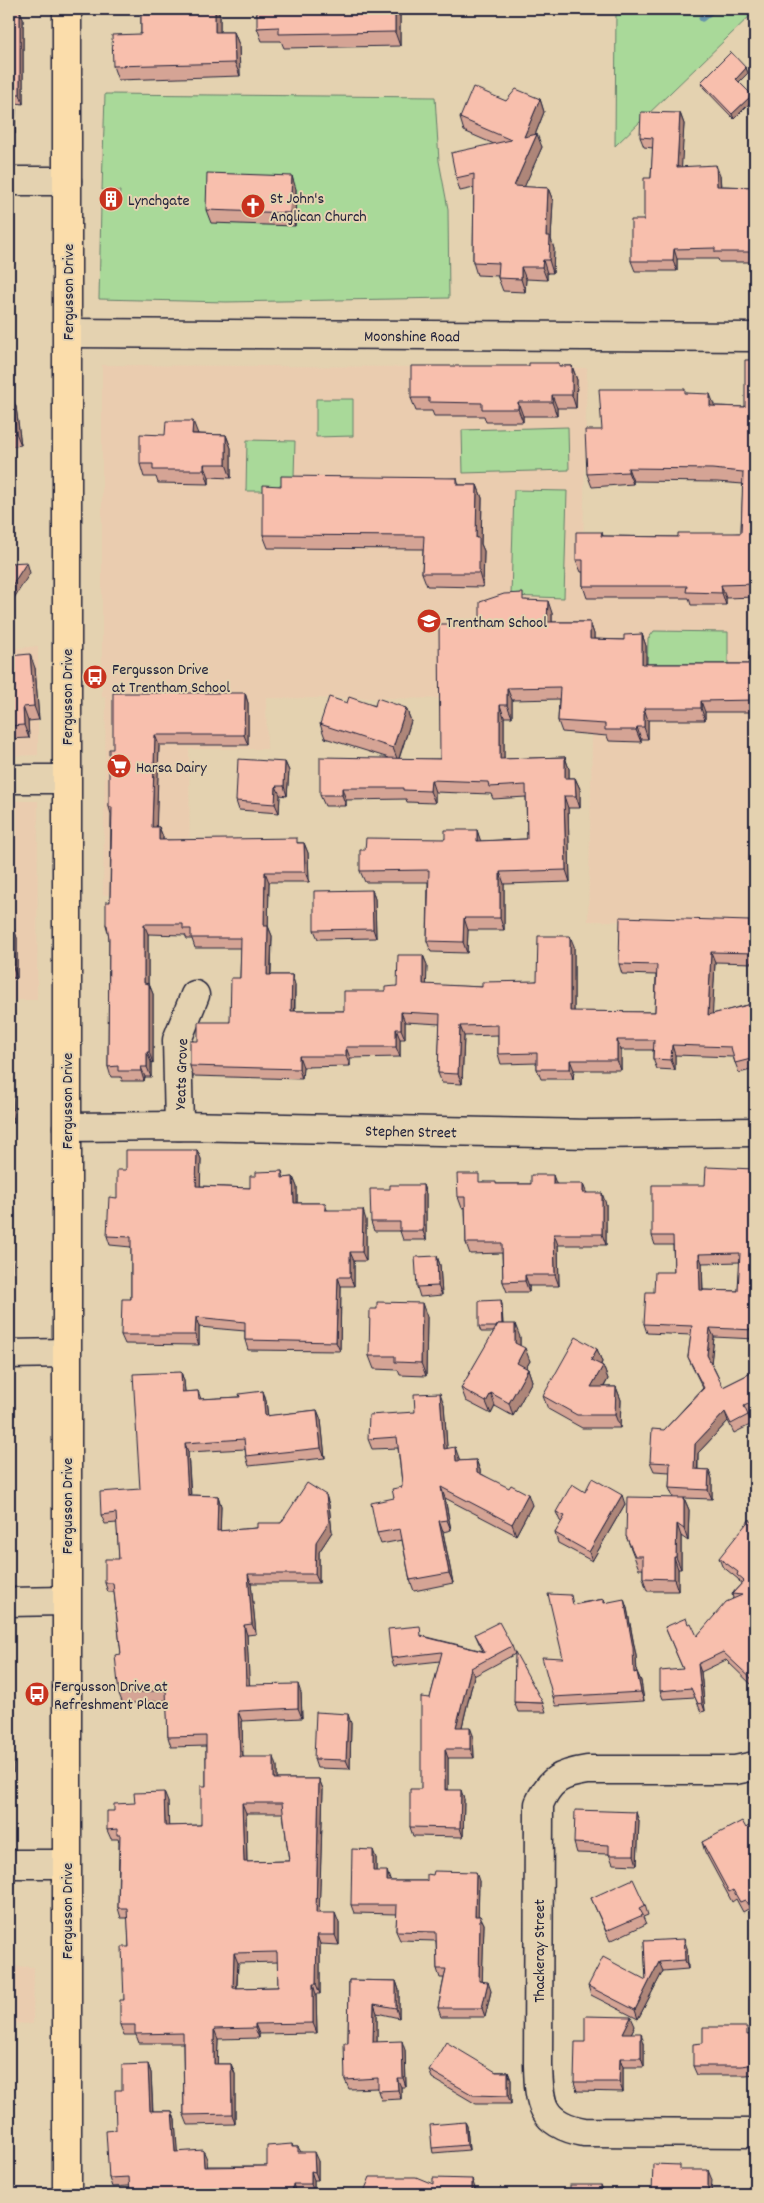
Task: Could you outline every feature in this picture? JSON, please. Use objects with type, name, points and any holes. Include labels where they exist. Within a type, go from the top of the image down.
[{"type":"main road","name":"Fergusson Drive","points":[[67,9],[65,1864],[67,2194]]},
{"type":"street","points":[[9,181],[67,181]]},
{"type":"street","name":"Moonshine Road","points":[[68,333],[755,337]]},
{"type":"street","points":[[9,779],[66,779]]},
{"type":"street","name":"Yeats Grove","points":[[179,1126],[177,1040],[195,995]]},
{"type":"street","name":"Stephen Street","points":[[67,1127],[179,1126],[590,1134],[755,1132]]},
{"type":"street","points":[[9,1354],[66,1354]]},
{"type":"street","points":[[9,1602],[66,1601]]},
{"type":"street","name":"Thackeray Street","points":[[755,1766],[735,1770],[587,1770],[567,1773],[544,1791],[539,1804],[538,2036],[539,2091],[546,2112],[560,2126],[584,2132],[755,2133]]},
{"type":"street","points":[[9,1864],[65,1864]]},
{"type":"shaded area","name":"Trentham School","points":[[102,365],[587,368],[583,543],[755,545],[755,922],[588,921],[593,699],[266,698],[267,749],[189,749],[190,895],[103,895],[106,698],[102,697]]},
{"type":"shaded area","points":[[38,646],[38,755],[9,756],[9,649]]},
{"type":"shaded area","points":[[9,801],[38,801],[37,1000],[9,1000]]},
{"type":"shaded area","points":[[9,1966],[34,1967],[33,2024],[9,2023]]},
{"type":"green space","points":[[616,9],[755,9],[755,11],[615,146]]},
{"type":"green space","points":[[105,94],[435,97],[439,161],[448,209],[449,298],[226,302],[99,299],[101,206],[118,208],[120,191],[102,190]]},
{"type":"green space","points":[[316,399],[353,399],[353,436],[316,437]]},
{"type":"green space","points":[[568,427],[569,470],[463,473],[462,430]]},
{"type":"green space","points":[[247,440],[295,441],[294,477],[269,491],[246,491]]},
{"type":"green space","points":[[514,490],[567,491],[564,598],[511,596]]},
{"type":"green space","points":[[654,631],[728,632],[728,675],[647,674],[648,639]]},
{"type":"building","points":[[9,9],[20,10],[20,94],[13,94],[12,125],[9,125]]},
{"type":"building","points":[[141,9],[215,9],[215,32],[234,32],[235,63],[113,66],[112,35],[141,34]]},
{"type":"building","points":[[257,9],[395,9],[395,32],[279,34],[279,27],[257,28]]},
{"type":"building","points":[[731,52],[746,68],[736,79],[752,95],[732,114],[701,82]]},
{"type":"building","points":[[473,87],[506,101],[516,89],[540,99],[524,137],[537,134],[514,186],[548,188],[546,236],[550,236],[549,260],[543,260],[542,267],[521,267],[521,279],[498,278],[499,263],[473,262],[474,174],[456,178],[451,153],[511,140],[460,118]]},
{"type":"building","points":[[641,112],[680,113],[677,167],[716,165],[717,186],[755,187],[755,252],[715,252],[715,248],[674,249],[673,261],[631,261],[631,220],[644,220],[644,178],[651,178],[653,138],[640,137]]},
{"type":"building","name":"St John's Anglican Church","points":[[207,173],[292,176],[290,213],[206,210]]},
{"type":"building","points":[[745,360],[755,360],[755,584],[721,585],[722,593],[686,592],[687,586],[583,586],[583,560],[576,560],[576,532],[602,532],[601,536],[678,537],[678,533],[741,533],[743,472],[712,469],[628,468],[628,472],[587,474],[585,430],[602,430],[599,389],[685,389],[685,393],[710,394],[710,406],[745,407]]},
{"type":"building","points":[[529,363],[559,363],[559,366],[572,366],[572,395],[552,395],[552,402],[518,402],[518,409],[482,409],[482,403],[429,402],[429,398],[411,398],[411,366],[529,366]]},
{"type":"building","points":[[11,395],[16,433],[9,434],[9,396]]},
{"type":"building","points":[[166,421],[193,421],[192,434],[226,435],[226,464],[204,464],[204,470],[153,470],[153,464],[140,464],[140,434],[165,435]]},
{"type":"building","points":[[281,476],[457,478],[457,485],[477,485],[476,538],[479,538],[479,573],[422,573],[424,536],[263,535],[263,485],[281,486]]},
{"type":"building","points":[[27,562],[9,590],[9,563]]},
{"type":"building","points":[[523,593],[523,600],[548,601],[547,622],[590,622],[590,639],[624,640],[624,635],[642,634],[642,664],[749,664],[749,651],[755,651],[755,700],[701,701],[701,708],[644,708],[644,727],[637,727],[636,730],[605,730],[605,724],[558,721],[560,687],[507,688],[507,705],[500,705],[500,759],[565,757],[565,778],[575,778],[576,796],[564,796],[566,870],[500,872],[500,918],[464,918],[463,942],[427,941],[429,870],[360,871],[360,850],[365,850],[366,838],[445,839],[445,830],[477,830],[477,841],[527,839],[526,785],[489,787],[488,782],[431,780],[430,791],[403,790],[403,788],[342,788],[342,795],[320,795],[320,757],[440,759],[439,624],[480,624],[480,602],[504,594]]},
{"type":"building","points":[[30,654],[34,706],[23,707],[24,725],[9,726],[9,656]]},
{"type":"building","points":[[113,693],[245,693],[244,735],[155,735],[152,827],[159,827],[159,840],[297,838],[297,843],[304,843],[305,872],[265,872],[264,926],[268,926],[267,975],[292,975],[291,1011],[344,1011],[344,991],[385,991],[385,987],[397,986],[398,955],[423,955],[423,984],[482,987],[482,982],[537,981],[538,936],[570,936],[570,1011],[655,1012],[657,965],[619,964],[620,917],[749,921],[749,935],[755,935],[755,1058],[735,1063],[731,1047],[672,1045],[671,1060],[653,1059],[654,1040],[617,1040],[617,1060],[570,1060],[570,1069],[537,1069],[537,1053],[498,1054],[498,1025],[460,1026],[458,1074],[438,1073],[440,1014],[401,1012],[401,1029],[396,1029],[396,1047],[346,1047],[346,1056],[299,1056],[299,1069],[190,1066],[190,1041],[198,1041],[198,1022],[230,1022],[231,978],[240,978],[241,938],[191,938],[191,929],[183,929],[183,924],[144,924],[144,983],[149,984],[149,1052],[147,1052],[147,1067],[141,1067],[141,1071],[118,1071],[118,1066],[108,1067],[109,938],[106,925],[106,902],[110,902],[112,807],[109,807],[109,749],[113,749]],"holes":[[[711,952],[754,953],[752,1004],[708,1015]]]},
{"type":"building","points":[[329,697],[347,703],[349,697],[375,706],[377,698],[406,708],[393,748],[320,724]]},
{"type":"building","points":[[238,759],[285,762],[284,786],[276,786],[275,804],[236,801]]},
{"type":"building","points":[[372,890],[373,929],[314,930],[314,891]]},
{"type":"building","points":[[9,924],[12,924],[12,964],[9,964]]},
{"type":"building","points":[[126,1150],[197,1150],[196,1186],[250,1188],[250,1176],[256,1176],[256,1172],[282,1171],[282,1178],[293,1177],[294,1203],[325,1203],[325,1210],[363,1210],[362,1252],[350,1252],[350,1277],[338,1277],[336,1342],[245,1340],[245,1322],[196,1317],[195,1335],[121,1335],[122,1299],[131,1299],[131,1237],[107,1236],[109,1197],[117,1198],[117,1170],[126,1170]]},
{"type":"building","points":[[706,1167],[755,1169],[755,1330],[710,1328],[707,1355],[723,1387],[755,1371],[755,1401],[744,1406],[748,1415],[731,1424],[725,1412],[695,1444],[694,1469],[709,1470],[708,1490],[669,1488],[670,1463],[650,1462],[652,1429],[664,1430],[704,1388],[688,1357],[692,1326],[644,1324],[646,1292],[654,1292],[655,1272],[674,1272],[673,1236],[652,1236],[652,1185],[705,1185]],"holes":[[[740,1253],[738,1291],[700,1290],[699,1254]]]},
{"type":"building","points":[[457,1174],[479,1174],[479,1182],[496,1182],[496,1184],[531,1184],[531,1175],[553,1175],[553,1184],[583,1184],[583,1193],[602,1193],[602,1234],[554,1234],[555,1275],[525,1275],[525,1281],[503,1282],[502,1243],[466,1243],[465,1197],[458,1197]]},
{"type":"building","points":[[390,1185],[423,1185],[423,1231],[400,1231],[400,1222],[371,1222],[370,1189],[390,1189]]},
{"type":"building","points":[[437,1256],[438,1286],[417,1287],[415,1257]]},
{"type":"building","points":[[501,1300],[502,1324],[498,1324],[496,1327],[479,1327],[479,1301]]},
{"type":"building","points":[[377,1302],[422,1303],[421,1363],[395,1362],[395,1356],[369,1356],[370,1309],[377,1309]]},
{"type":"building","points":[[498,1324],[515,1324],[515,1343],[525,1348],[517,1363],[528,1369],[509,1403],[491,1393],[486,1402],[461,1388]]},
{"type":"building","points":[[576,1337],[597,1349],[591,1360],[603,1366],[591,1387],[616,1387],[615,1415],[577,1415],[543,1396]]},
{"type":"building","points":[[181,1372],[182,1392],[198,1391],[199,1399],[240,1397],[239,1394],[263,1391],[265,1416],[317,1410],[321,1448],[246,1456],[244,1439],[185,1443],[188,1495],[218,1496],[217,1531],[257,1528],[257,1523],[281,1523],[307,1483],[326,1495],[329,1522],[316,1542],[315,1574],[248,1574],[252,1624],[244,1625],[246,1685],[298,1684],[298,1708],[238,1711],[240,1757],[274,1757],[274,1779],[319,1779],[316,1913],[335,1913],[335,1935],[317,1935],[316,1984],[313,1984],[313,2023],[255,2024],[255,2028],[214,2029],[214,2064],[231,2064],[232,2114],[184,2115],[183,2033],[135,2034],[135,2025],[120,2025],[120,2000],[124,2000],[122,1947],[129,1947],[127,1908],[118,1908],[120,1835],[117,1835],[117,1829],[107,1830],[107,1811],[114,1811],[114,1804],[135,1803],[134,1793],[164,1792],[165,1826],[201,1825],[201,1786],[206,1786],[206,1736],[168,1737],[166,1690],[119,1694],[115,1655],[121,1654],[113,1583],[105,1583],[105,1559],[119,1559],[116,1513],[101,1515],[100,1492],[140,1489],[133,1374]],"holes":[[[242,1803],[282,1803],[289,1861],[244,1862]],[[277,1952],[278,1987],[233,1988],[234,1953]]]},
{"type":"building","points":[[440,1393],[444,1449],[455,1447],[456,1461],[476,1460],[477,1472],[509,1488],[511,1485],[528,1494],[512,1524],[441,1487],[447,1520],[439,1521],[449,1573],[410,1580],[400,1529],[377,1533],[371,1503],[394,1498],[392,1489],[402,1487],[397,1437],[368,1439],[369,1415],[415,1412],[414,1394]]},
{"type":"building","points":[[592,1478],[622,1495],[589,1552],[555,1533],[565,1516],[556,1512],[572,1484],[585,1492]]},
{"type":"building","points":[[627,1497],[684,1498],[684,1529],[677,1524],[674,1579],[643,1578],[643,1556],[635,1556],[626,1536]]},
{"type":"building","points":[[750,1519],[755,1531],[755,1635],[753,1636],[755,1638],[755,1682],[723,1652],[698,1664],[702,1703],[698,1704],[691,1688],[660,1691],[660,1671],[683,1669],[665,1627],[686,1618],[688,1624],[691,1623],[697,1636],[726,1602],[742,1595],[732,1594],[744,1581],[737,1575],[738,1572],[719,1558]]},
{"type":"building","points":[[548,1594],[571,1595],[573,1605],[604,1599],[604,1603],[624,1599],[633,1648],[634,1673],[637,1672],[641,1692],[553,1697],[542,1657],[563,1658]]},
{"type":"building","points":[[499,1622],[512,1646],[471,1668],[456,1727],[470,1727],[470,1749],[445,1749],[445,1790],[461,1790],[460,1828],[410,1827],[410,1789],[421,1789],[421,1697],[430,1698],[442,1652],[391,1658],[388,1629],[420,1626],[421,1636],[485,1652],[475,1634]]},
{"type":"building","points":[[515,1652],[543,1703],[514,1702]]},
{"type":"building","points":[[9,1694],[11,1694],[10,1763],[9,1763]]},
{"type":"building","points":[[316,1712],[348,1714],[346,1760],[314,1759]]},
{"type":"building","points":[[575,1810],[636,1812],[634,1855],[609,1855],[609,1845],[574,1843]]},
{"type":"building","points":[[742,1821],[746,1828],[755,1822],[755,1903],[749,1907],[745,1900],[740,1902],[733,1890],[729,1892],[702,1842]]},
{"type":"building","points":[[352,1849],[373,1850],[373,1871],[387,1871],[387,1881],[427,1881],[427,1874],[433,1875],[434,1871],[476,1872],[475,1916],[480,1916],[479,1981],[488,1982],[482,2008],[438,2008],[446,1969],[437,1969],[436,1932],[396,1931],[397,1905],[351,1905]]},
{"type":"building","points":[[633,1879],[645,1905],[639,1908],[643,1915],[606,1931],[591,1898]]},
{"type":"building","points":[[684,1939],[685,1960],[659,1962],[635,2010],[588,1986],[603,1957],[646,1980],[644,1941]]},
{"type":"building","points":[[349,1980],[396,1981],[396,2008],[374,2004],[373,2042],[402,2041],[403,2078],[397,2078],[398,2090],[378,2091],[378,2078],[345,2080],[344,2043],[348,2043]]},
{"type":"building","points":[[585,2016],[631,2017],[623,2033],[641,2033],[641,2058],[620,2058],[619,2082],[574,2082],[575,2042],[585,2042]]},
{"type":"building","points":[[703,2027],[747,2027],[747,2035],[755,2034],[755,2064],[742,2066],[693,2066],[693,2044],[703,2043]]},
{"type":"building","points":[[446,2042],[496,2072],[508,2072],[508,2096],[473,2095],[429,2070]]},
{"type":"building","points":[[148,2064],[150,2111],[172,2111],[175,2152],[203,2150],[204,2167],[267,2166],[267,2146],[292,2144],[292,2147],[298,2147],[298,2152],[314,2152],[315,2172],[311,2171],[311,2184],[293,2184],[292,2194],[130,2194],[129,2177],[109,2178],[106,2131],[116,2130],[115,2090],[122,2090],[122,2065]]},
{"type":"building","points":[[465,2122],[467,2145],[432,2148],[430,2125]]},
{"type":"building","points":[[653,2164],[680,2165],[680,2170],[708,2170],[708,2191],[728,2191],[728,2194],[652,2194]]},
{"type":"building","points":[[370,2177],[416,2177],[433,2184],[433,2178],[472,2179],[472,2194],[363,2194]]},
{"type":"building","points":[[570,2185],[601,2185],[601,2194],[570,2194]]},
{"type":"building","points":[[9,2187],[12,2187],[11,2194],[9,2194]]},
{"type":"waterway","points":[[702,18],[713,9]]},
{"type":"place","name":"Lynchgate","points":[[111,199]]},
{"type":"place","name":"St John's Anglican Church","points":[[253,206]]},
{"type":"place","name":"Trentham School","points":[[429,621]]},
{"type":"place","name":"Fergusson Drive at Trentham School","points":[[95,677]]},
{"type":"place","name":"Harsa Dairy","points":[[119,766]]},
{"type":"place","name":"Fergusson Drive at Refreshment Place","points":[[37,1694]]}]
